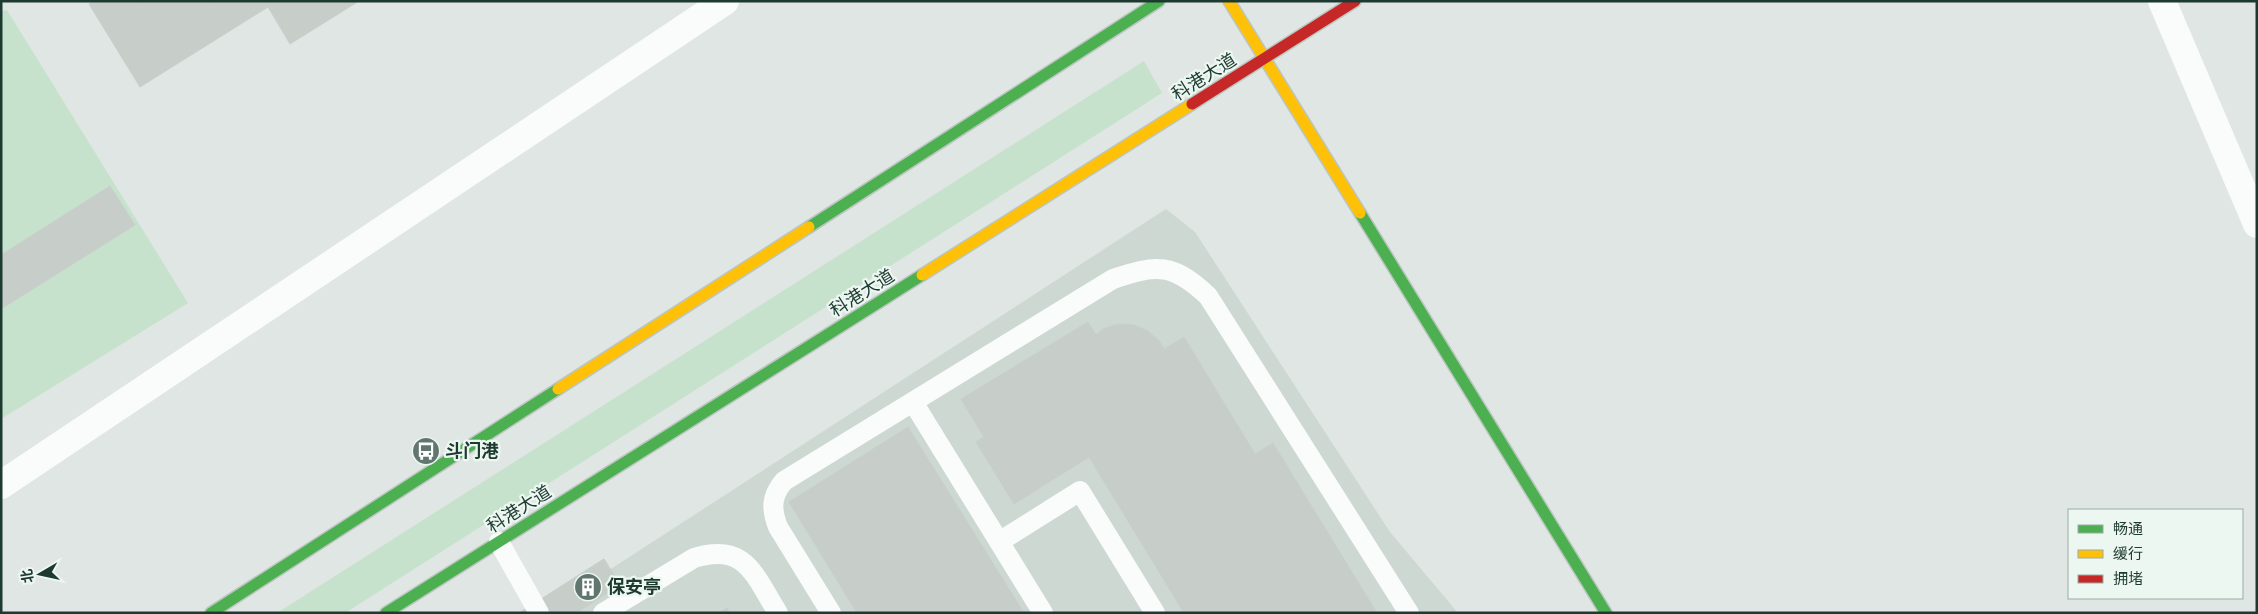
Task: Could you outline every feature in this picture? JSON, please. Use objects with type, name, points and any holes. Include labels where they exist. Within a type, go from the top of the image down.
[{"type":"street","points":[[1,485],[725,1]]},
{"type":"street","points":[[211,613],[1159,1]]},
{"type":"street","points":[[1229,1],[1606,613]]},
{"type":"street","name":"科港大道","points":[[386,613],[1355,1]]},
{"type":"street","points":[[2162,1],[2257,224]]},
{"type":"lane","points":[[831,613],[773,515],[772,502],[776,490],[784,481],[1113,279],[1148,269],[1167,268],[1181,274],[1208,296],[1410,613]]},
{"type":"lane","points":[[913,402],[1043,613]]},
{"type":"lane","points":[[1000,542],[1080,492],[1155,613]]},
{"type":"lane","points":[[499,542],[539,613]]},
{"type":"lane","points":[[603,613],[694,558],[709,553],[724,553],[740,559],[751,570],[778,613]]},
{"type":"shaded area","points":[[1166,209],[1195,232],[1390,532],[1458,613],[543,613]]},
{"type":"green space","points":[[7,10],[188,303],[1,419],[1,11]]},
{"type":"green space","points":[[1144,61],[1162,93],[345,613],[277,613]]},
{"type":"building","points":[[94,1],[359,1],[290,44],[268,7],[140,87],[89,4]]},
{"type":"building","points":[[135,1],[223,1],[160,42]]},
{"type":"building","points":[[110,186],[135,225],[1,309],[1,255]]},
{"type":"building","points":[[1088,322],[1096,335],[1103,329],[1118,324],[1134,325],[1148,331],[1160,342],[1164,349],[1184,337],[1255,454],[1273,443],[1377,613],[1184,613],[1089,457],[1014,504],[976,442],[984,437],[961,399]]},
{"type":"building","points":[[908,427],[1024,613],[857,613],[789,502]]},
{"type":"building","name":"保安亭","points":[[604,559],[620,585],[576,613],[519,613]]},
{"type":"building","name":"保安亭","points":[[604,559],[620,585],[576,613],[572,613],[557,589]]},
{"type":"building","points":[[727,608],[730,613],[719,613]]},
{"type":"traffic: fast","points":[[809,227],[1159,1]]},
{"type":"traffic: fast","points":[[1360,213],[1606,613]]},
{"type":"traffic: fast","points":[[386,613],[922,275]]},
{"type":"traffic: fast","points":[[211,613],[558,389]]},
{"type":"traffic: slow","points":[[1229,1],[1360,213]]},
{"type":"traffic: slow","points":[[922,275],[1192,104]]},
{"type":"traffic: slow","points":[[558,389],[809,227]]},
{"type":"traffic: jam","points":[[1192,104],[1355,1]]},
{"type":"place","name":"斗门港","points":[[426,451]]},
{"type":"place","name":"保安亭","points":[[588,587]]}]
